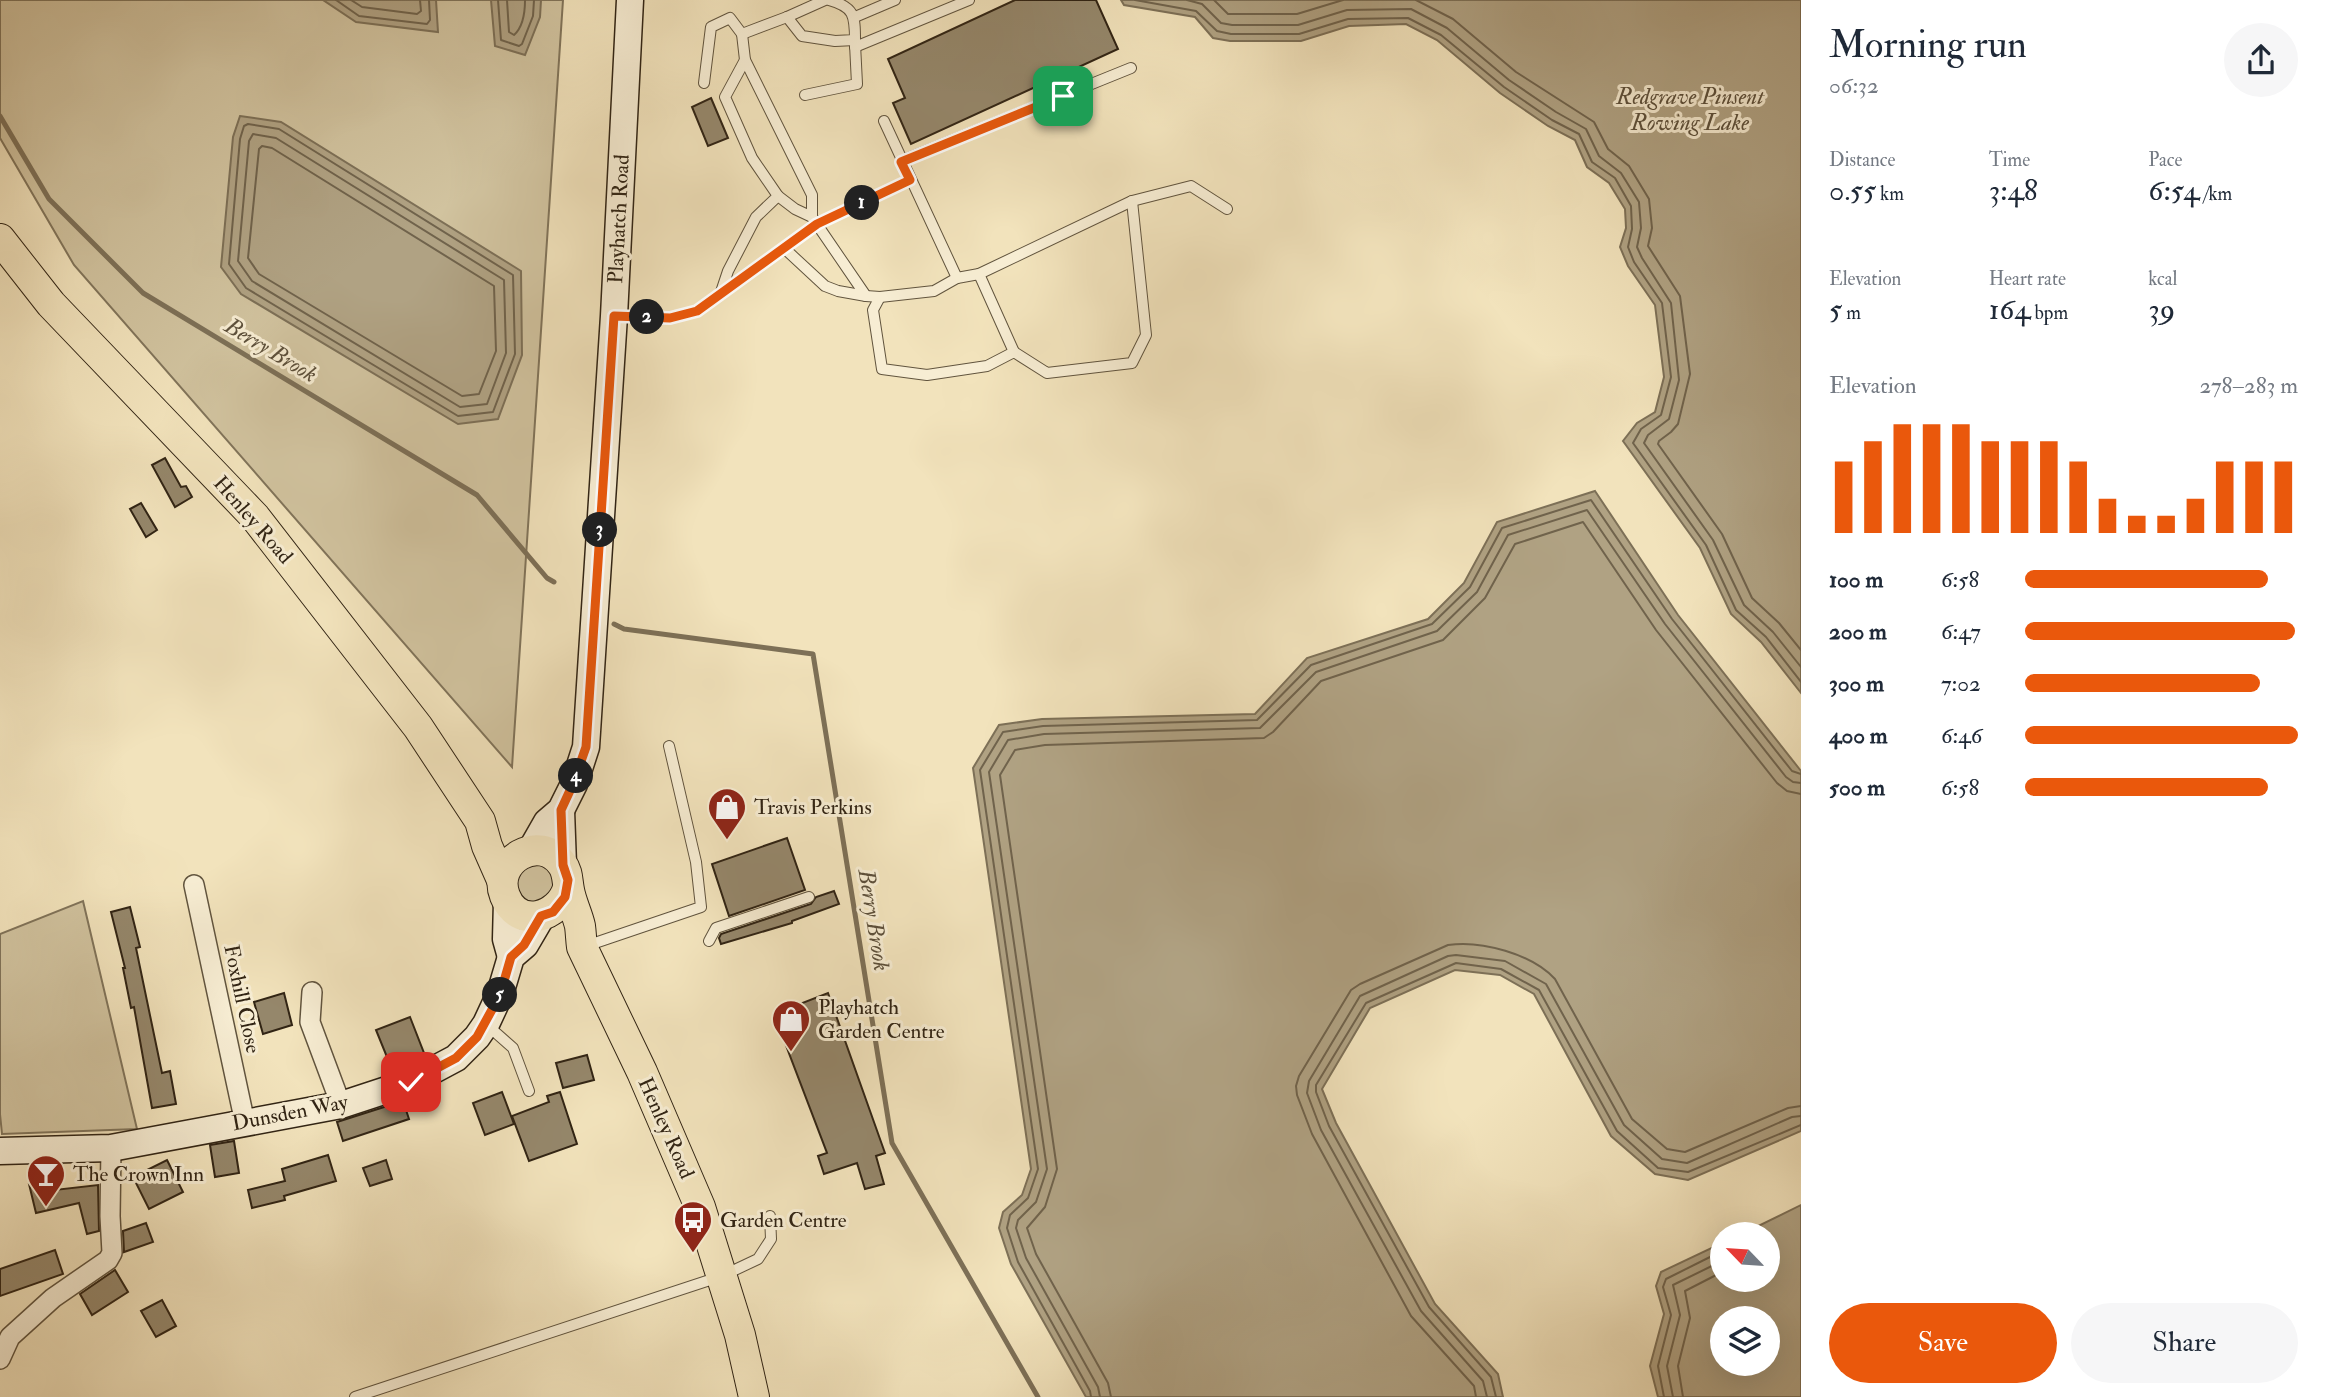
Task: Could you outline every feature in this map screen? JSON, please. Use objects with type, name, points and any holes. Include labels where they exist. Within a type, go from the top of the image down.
[{"type":"main road","name":"Playhatch Road","points":[[530,850],[547,822],[561,810],[586,747],[614,316],[630,0]]},
{"type":"main road","name":"Henley Road","points":[[0,239],[51,304],[255,517],[418,727],[480,821],[504,891]]},
{"type":"main road","name":"Playhatch Road","points":[[561,810],[566,876]]},
{"type":"main road","name":"Henley Road","points":[[480,821],[530,850]]},
{"type":"main road","points":[[530,850],[549,853],[566,876],[560,905],[553,912],[534,917],[518,912],[504,891],[508,864],[521,853],[530,850]]},
{"type":"main road","name":"Henley Road","points":[[566,876],[580,925],[582,947],[642,1072],[700,1207],[740,1335],[754,1397]]},
{"type":"main road","name":"Dunsden Way","points":[[504,891],[506,939],[511,957]]},
{"type":"main road","name":"Henley Road","points":[[542,916],[582,947]]},
{"type":"main road","name":"Dunsden Way","points":[[0,1151],[111,1148],[341,1105],[411,1082],[456,1058],[477,1037],[500,995],[511,957],[524,945],[542,916]]},
{"type":"street","name":"Foxhill Close","points":[[194,884],[245,1123]]},
{"type":"street","points":[[312,992],[310,1022],[341,1105]]},
{"type":"street","points":[[0,1359],[10,1337],[53,1298],[108,1260],[112,1253],[111,1148]]},
{"type":"lane","points":[[742,34],[827,0],[845,5],[855,17],[857,84],[805,95]]},
{"type":"lane","points":[[855,17],[895,0]]},
{"type":"lane","points":[[786,18],[802,36],[855,43],[969,0]]},
{"type":"lane","points":[[704,83],[711,27],[730,18],[742,34],[745,60],[812,195],[815,221]]},
{"type":"lane","points":[[745,60],[725,97],[752,158],[778,196],[815,221],[866,296]]},
{"type":"lane","points":[[901,162],[1131,68]]},
{"type":"lane","points":[[884,121],[957,278]]},
{"type":"lane","points":[[614,316],[670,318],[697,311],[784,248],[815,221],[910,180]]},
{"type":"lane","points":[[784,248],[825,286],[838,291],[880,297],[934,291],[957,278],[979,274],[1132,201],[1191,186],[1227,209]]},
{"type":"lane","points":[[720,296],[728,271],[756,217],[778,196]]},
{"type":"lane","points":[[979,274],[1014,352],[1046,373],[1132,363],[1146,335],[1132,201]]},
{"type":"lane","points":[[880,297],[873,310],[882,369],[927,375],[987,366],[1014,352]]},
{"type":"lane","points":[[582,947],[701,907],[696,862],[668,746]]},
{"type":"lane","points":[[709,941],[716,928],[809,897]]},
{"type":"lane","points":[[486,1024],[513,1048],[529,1091]]},
{"type":"lane","points":[[355,1397],[722,1276],[758,1259],[771,1239],[770,1216]]},
{"type":"shaded area","points":[[0,0],[563,0],[512,767],[74,265],[0,138]]},
{"type":"shaded area","points":[[538,863],[553,873],[554,890],[540,901],[528,901],[519,892],[516,879],[522,869]]},
{"type":"shaded area","points":[[83,901],[137,1129],[2,1134],[0,934]]},
{"type":"water","points":[[323,0],[436,0],[438,32],[356,22]]},
{"type":"water","points":[[491,0],[541,0],[540,17],[525,55],[495,46]]},
{"type":"water","name":"Redgrave Pinsent Rowing Lake","points":[[1121,0],[1801,0],[1801,693],[1761,642],[1731,614],[1700,548],[1623,441],[1637,423],[1655,412],[1664,377],[1655,305],[1628,266],[1620,247],[1626,228],[1625,209],[1609,183],[1587,167],[1575,140],[1548,126],[1500,93],[1437,40],[1406,24],[1349,26],[1301,41],[1230,41],[1213,38],[1195,17],[1124,5]]},
{"type":"water","points":[[240,116],[281,122],[521,271],[522,355],[498,419],[458,424],[241,294],[221,267],[233,137]]},
{"type":"water","points":[[1595,491],[1678,615],[1801,771],[1801,1131],[1688,1180],[1655,1174],[1611,1136],[1534,994],[1500,975],[1455,970],[1370,1008],[1322,1089],[1336,1123],[1435,1304],[1498,1374],[1503,1397],[1086,1397],[1011,1264],[999,1228],[1003,1212],[1022,1195],[1031,1169],[973,768],[999,725],[1042,719],[1255,714],[1307,658],[1428,619],[1464,583],[1497,522]]},
{"type":"water","points":[[1801,1205],[1801,1397],[1658,1397],[1650,1366],[1664,1314],[1656,1286],[1661,1272],[1710,1249],[1710,1292],[1780,1292],[1780,1222],[1766,1222]]},
{"type":"building","points":[[1015,0],[1096,0],[1118,49],[911,144],[893,103],[905,98],[888,59]]},
{"type":"building","points":[[711,98],[728,138],[708,146],[692,107]]},
{"type":"building","points":[[165,458],[181,487],[186,486],[192,497],[175,507],[152,465]]},
{"type":"building","points":[[141,503],[157,530],[146,537],[130,509]]},
{"type":"building","points":[[787,838],[805,890],[729,916],[712,864]]},
{"type":"building","points":[[834,891],[839,904],[792,923],[721,944],[721,934],[811,904],[816,897]]},
{"type":"building","points":[[130,907],[140,947],[136,948],[162,1073],[170,1071],[176,1104],[152,1108],[134,1007],[131,1008],[125,968],[111,912]]},
{"type":"building","points":[[284,993],[292,1025],[263,1034],[254,1002]]},
{"type":"building","points":[[828,993],[885,1153],[876,1156],[884,1184],[865,1189],[857,1163],[824,1174],[818,1156],[827,1153],[774,1014]]},
{"type":"building","points":[[410,1017],[424,1053],[391,1067],[376,1030]]},
{"type":"building","points":[[587,1055],[594,1080],[563,1088],[556,1063]]},
{"type":"building","points":[[502,1092],[514,1124],[485,1135],[473,1103]]},
{"type":"building","points":[[560,1092],[577,1144],[529,1161],[512,1116],[549,1102],[547,1096]]},
{"type":"building","points":[[403,1101],[409,1119],[343,1141],[337,1122]]},
{"type":"building","points":[[234,1141],[239,1173],[215,1177],[210,1145]]},
{"type":"building","points":[[328,1155],[336,1181],[284,1196],[285,1200],[252,1208],[248,1190],[285,1181],[282,1169]]},
{"type":"building","points":[[167,1160],[183,1192],[149,1209],[133,1177]]},
{"type":"building","points":[[386,1160],[392,1179],[370,1186],[363,1168]]},
{"type":"building","name":"The Crown Inn","points":[[52,1178],[55,1190],[98,1185],[99,1231],[87,1234],[79,1203],[36,1213],[29,1184]]},
{"type":"building","points":[[146,1223],[153,1242],[124,1252],[123,1231]]},
{"type":"building","points":[[55,1250],[63,1274],[0,1296],[0,1269]]},
{"type":"building","points":[[115,1270],[128,1292],[92,1315],[80,1294]]},
{"type":"building","points":[[162,1300],[176,1326],[156,1337],[141,1311]]},
{"type":"waterway","name":"Berry Brook","points":[[0,116],[49,199],[143,293],[477,495],[547,578],[554,582]]},
{"type":"waterway","name":"Berry Brook","points":[[614,624],[624,629],[813,654],[892,1143],[1038,1397]]},
{"type":"place","name":"Travis Perkins","points":[[727,841]]},
{"type":"place","name":"Playhatch Garden Centre","points":[[791,1053]]},
{"type":"place","name":"The Crown Inn","points":[[46,1208]]},
{"type":"place","name":"Garden Centre","points":[[693,1254]]},
{"type":"route","points":[[411,1082],[456,1058],[477,1037],[500,995],[511,957],[524,945],[541,916],[553,912],[560,905],[568,888],[563,865],[561,810],[586,747],[614,316],[670,318],[697,311],[817,224],[910,180],[901,162],[1063,96]]}]
